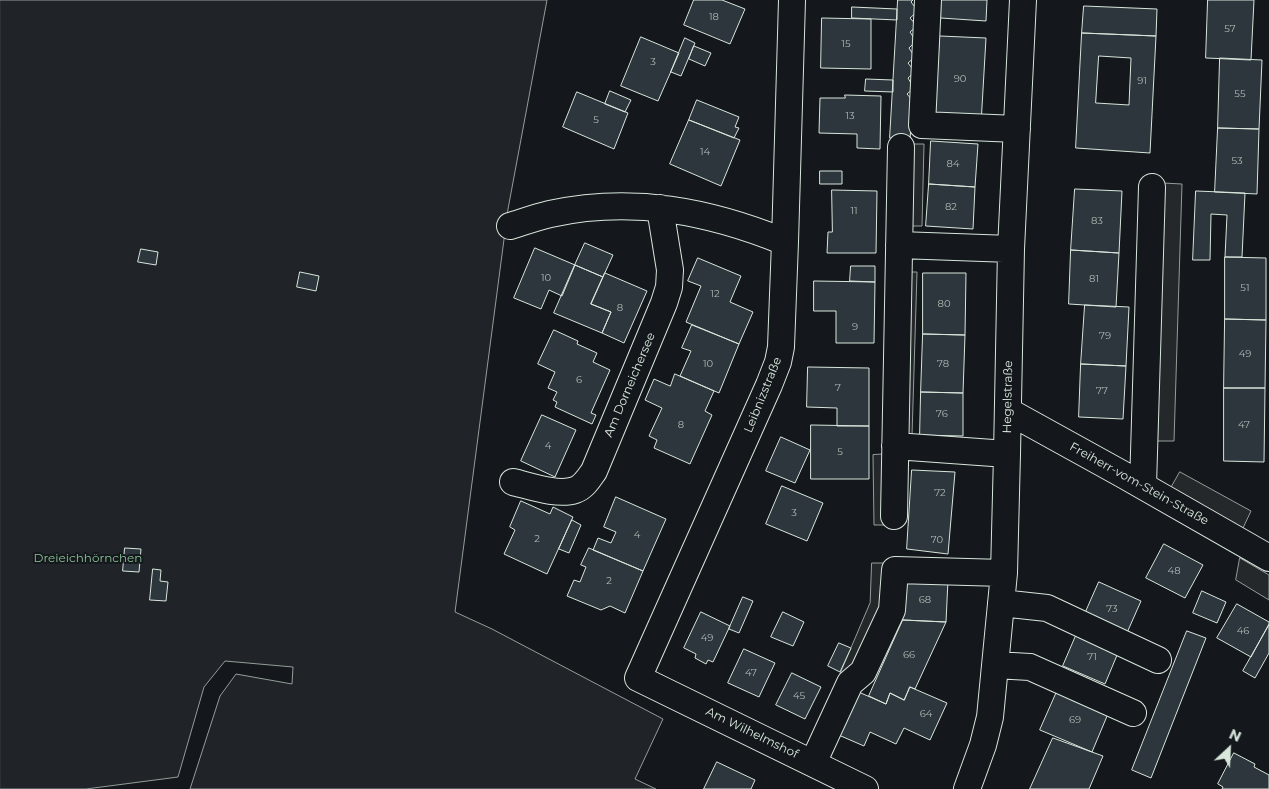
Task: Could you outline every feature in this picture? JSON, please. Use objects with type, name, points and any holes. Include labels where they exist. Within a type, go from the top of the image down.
[{"type":"street","name":"Leibnizstraße","points":[[638,678],[778,362],[781,348],[792,0]]},
{"type":"street","points":[[928,0],[922,125],[1017,129]]},
{"type":"street","name":"Hegelstraße","points":[[967,789],[983,745],[990,717],[1004,573],[1011,249],[1023,0]]},
{"type":"street","points":[[894,516],[901,148]]},
{"type":"street","points":[[1143,486],[1152,187]]},
{"type":"street","points":[[510,226],[550,214],[600,207],[630,206],[689,212],[724,220],[785,242]]},
{"type":"street","name":"Am Dorneichersee","points":[[513,482],[564,492],[576,490],[586,482],[594,471],[664,303],[670,270],[660,208]]},
{"type":"street","points":[[899,245],[1011,249]]},
{"type":"street","name":"Freiherr-vom-Stein-Straße","points":[[1008,411],[1269,558]]},
{"type":"street","points":[[895,446],[1007,454]]},
{"type":"street","points":[[813,763],[850,683],[864,672],[892,610],[895,570],[1004,573]]},
{"type":"street","points":[[1001,603],[1047,608],[1158,660]]},
{"type":"street","points":[[995,664],[1030,667],[1133,713]]},
{"type":"street","name":"Am Wilhelmshof","points":[[638,678],[865,789]]},
{"type":"green space","name":"Dreieichhörnchen","points":[[0,0],[547,0],[508,209],[455,612],[492,629],[663,719],[635,779],[656,789],[190,789],[220,696],[236,674],[292,684],[293,667],[225,661],[204,687],[178,777],[86,789],[0,789]]},
{"type":"shaded area","points":[[911,144],[924,144],[922,226],[909,226]]},
{"type":"shaded area","points":[[1163,183],[1182,184],[1174,441],[1158,441]]},
{"type":"shaded area","points":[[905,272],[917,272],[912,436],[900,435]]},
{"type":"shaded area","points":[[889,454],[889,525],[874,525],[873,455]]},
{"type":"shaded area","points":[[1180,472],[1251,511],[1243,528],[1171,488]]},
{"type":"shaded area","points":[[1240,558],[1269,575],[1269,600],[1236,580]]},
{"type":"shaded area","points":[[872,563],[890,563],[887,607],[857,671],[839,676],[870,603]]},
{"type":"building","points":[[694,0],[722,0],[745,9],[730,44],[684,25]]},
{"type":"building","points":[[898,0],[913,0],[911,2],[918,11],[910,18],[917,26],[910,32],[916,41],[909,48],[915,57],[908,63],[915,72],[908,78],[914,88],[907,94],[913,101],[910,139],[890,138]]},
{"type":"building","points":[[941,0],[987,0],[986,21],[941,18]]},
{"type":"building","points":[[1208,0],[1254,0],[1251,60],[1206,58]]},
{"type":"building","points":[[1084,6],[1157,9],[1156,36],[1082,33]]},
{"type":"building","points":[[852,7],[897,9],[897,20],[852,18]]},
{"type":"building","points":[[822,18],[871,19],[871,69],[821,68]]},
{"type":"building","points":[[1082,33],[1156,36],[1150,153],[1076,148]],"holes":[[[1099,56],[1131,58],[1129,105],[1096,103]]]},
{"type":"building","points":[[940,36],[986,38],[981,124],[934,121]]},
{"type":"building","points":[[641,37],[679,53],[658,101],[621,86]]},
{"type":"building","points":[[685,38],[695,43],[681,76],[671,72]]},
{"type":"building","points":[[694,46],[711,53],[705,66],[689,59]]},
{"type":"building","points":[[1220,58],[1262,60],[1259,129],[1218,128]]},
{"type":"building","points":[[866,79],[893,80],[893,92],[865,91]]},
{"type":"building","points":[[610,91],[631,100],[625,112],[605,104]]},
{"type":"building","points":[[577,92],[628,113],[614,149],[563,127]]},
{"type":"building","points":[[845,95],[881,96],[880,149],[857,148],[857,134],[819,133],[820,98],[845,98]]},
{"type":"building","points":[[697,100],[739,117],[735,127],[739,128],[734,138],[689,120]]},
{"type":"building","points":[[689,120],[740,140],[721,186],[670,164]]},
{"type":"building","points":[[1218,128],[1259,129],[1257,194],[1215,192]]},
{"type":"building","points":[[931,141],[978,144],[975,187],[929,184]]},
{"type":"building","points":[[820,171],[842,171],[842,184],[820,184]]},
{"type":"building","points":[[929,184],[975,187],[973,229],[926,226]]},
{"type":"building","points":[[1075,189],[1122,191],[1119,253],[1071,250]]},
{"type":"building","points":[[832,190],[877,191],[876,253],[827,253],[828,232],[832,232]]},
{"type":"building","points":[[1196,191],[1245,193],[1242,257],[1225,257],[1227,215],[1211,214],[1210,260],[1193,260]]},
{"type":"building","points":[[585,243],[613,255],[603,277],[575,265]]},
{"type":"building","points":[[535,248],[575,265],[562,296],[549,290],[541,309],[514,298]]},
{"type":"building","points":[[141,249],[158,252],[156,265],[138,262]]},
{"type":"building","points":[[1071,250],[1119,253],[1116,307],[1069,304]]},
{"type":"building","points":[[1225,257],[1266,258],[1266,320],[1225,319]]},
{"type":"building","points":[[698,258],[741,276],[730,302],[753,312],[739,344],[686,322],[701,286],[688,281]]},
{"type":"building","points":[[575,265],[603,277],[591,304],[611,312],[602,333],[554,313]]},
{"type":"building","points":[[851,266],[875,266],[875,282],[850,281]]},
{"type":"building","points":[[300,272],[319,276],[316,291],[297,287]]},
{"type":"building","points":[[605,273],[647,291],[624,343],[602,333],[611,312],[591,304]]},
{"type":"building","points":[[923,273],[966,273],[965,335],[923,334]]},
{"type":"building","points":[[814,281],[875,282],[874,343],[836,343],[836,311],[814,311]]},
{"type":"building","points":[[1085,305],[1129,307],[1126,366],[1081,364]]},
{"type":"building","points":[[1225,319],[1266,320],[1265,388],[1224,388]]},
{"type":"building","points":[[692,325],[739,344],[719,393],[680,376],[691,351],[682,348]]},
{"type":"building","points":[[554,330],[578,341],[577,344],[597,353],[593,362],[610,370],[591,413],[596,415],[592,424],[555,407],[557,402],[553,400],[557,392],[548,388],[555,372],[538,364]]},
{"type":"building","points":[[923,334],[965,335],[963,393],[921,392]]},
{"type":"building","points":[[1081,364],[1126,366],[1123,419],[1079,417]]},
{"type":"building","points":[[808,367],[869,368],[869,426],[837,426],[837,408],[807,407]]},
{"type":"building","points":[[675,374],[714,391],[705,411],[712,415],[690,464],[654,448],[657,440],[649,436],[662,408],[645,400],[654,379],[670,386]]},
{"type":"building","points":[[1224,388],[1265,388],[1264,462],[1224,461]]},
{"type":"building","points":[[921,392],[963,393],[963,436],[920,435]]},
{"type":"building","points":[[542,415],[576,430],[555,477],[521,461]]},
{"type":"building","points":[[811,425],[869,426],[869,479],[811,479]]},
{"type":"building","points":[[781,437],[810,450],[795,483],[766,471]]},
{"type":"building","points":[[912,470],[955,472],[948,554],[907,549]]},
{"type":"building","points":[[782,486],[823,503],[807,541],[766,524]]},
{"type":"building","points":[[616,497],[666,519],[643,571],[593,550],[598,538],[611,543],[616,532],[604,527]]},
{"type":"building","points":[[521,501],[550,514],[553,507],[573,517],[547,574],[504,554],[515,530],[510,527]]},
{"type":"building","points":[[572,520],[581,525],[569,553],[559,549]]},
{"type":"building","points":[[1164,544],[1203,565],[1185,598],[1146,578]]},
{"type":"building","points":[[125,548],[141,549],[139,572],[123,571]]},
{"type":"building","points":[[589,548],[643,571],[625,613],[610,606],[601,610],[567,596],[574,580],[580,582],[586,567],[581,565]]},
{"type":"building","points":[[153,569],[161,570],[160,581],[168,582],[166,601],[150,600]]},
{"type":"building","points":[[905,578],[948,580],[946,622],[903,620]]},
{"type":"building","points":[[1099,582],[1141,601],[1126,635],[1084,616]]},
{"type":"building","points":[[1202,591],[1226,602],[1217,623],[1193,613]]},
{"type":"building","points":[[743,597],[753,601],[739,633],[729,629]]},
{"type":"building","points":[[1237,604],[1269,622],[1251,657],[1217,638]]},
{"type":"building","points":[[701,612],[730,626],[713,662],[708,660],[706,664],[695,658],[696,654],[684,648]]},
{"type":"building","points":[[783,612],[804,622],[793,646],[771,637]]},
{"type":"building","points":[[903,620],[946,622],[915,689],[910,687],[904,700],[890,693],[886,704],[869,696]]},
{"type":"building","points":[[1269,625],[1269,653],[1255,678],[1243,671]]},
{"type":"building","points":[[1078,631],[1120,648],[1105,684],[1063,666]]},
{"type":"building","points":[[1187,631],[1206,638],[1151,778],[1132,770]]},
{"type":"building","points":[[839,643],[851,648],[840,672],[828,666]]},
{"type":"building","points":[[744,649],[775,663],[759,697],[728,683]]},
{"type":"building","points":[[792,673],[821,687],[805,719],[776,705]]},
{"type":"building","points":[[910,687],[947,703],[930,740],[904,728],[896,744],[870,732],[864,746],[834,733],[854,690],[886,704],[890,693],[904,700]]},
{"type":"building","points":[[1059,687],[1110,709],[1092,752],[1040,730]]},
{"type":"building","points":[[1053,738],[1103,756],[1089,789],[1030,789]]},
{"type":"building","points":[[1234,753],[1255,764],[1254,767],[1269,775],[1269,789],[1222,789],[1223,787],[1218,784]]},
{"type":"building","points":[[717,762],[755,780],[751,789],[704,789]]}]
